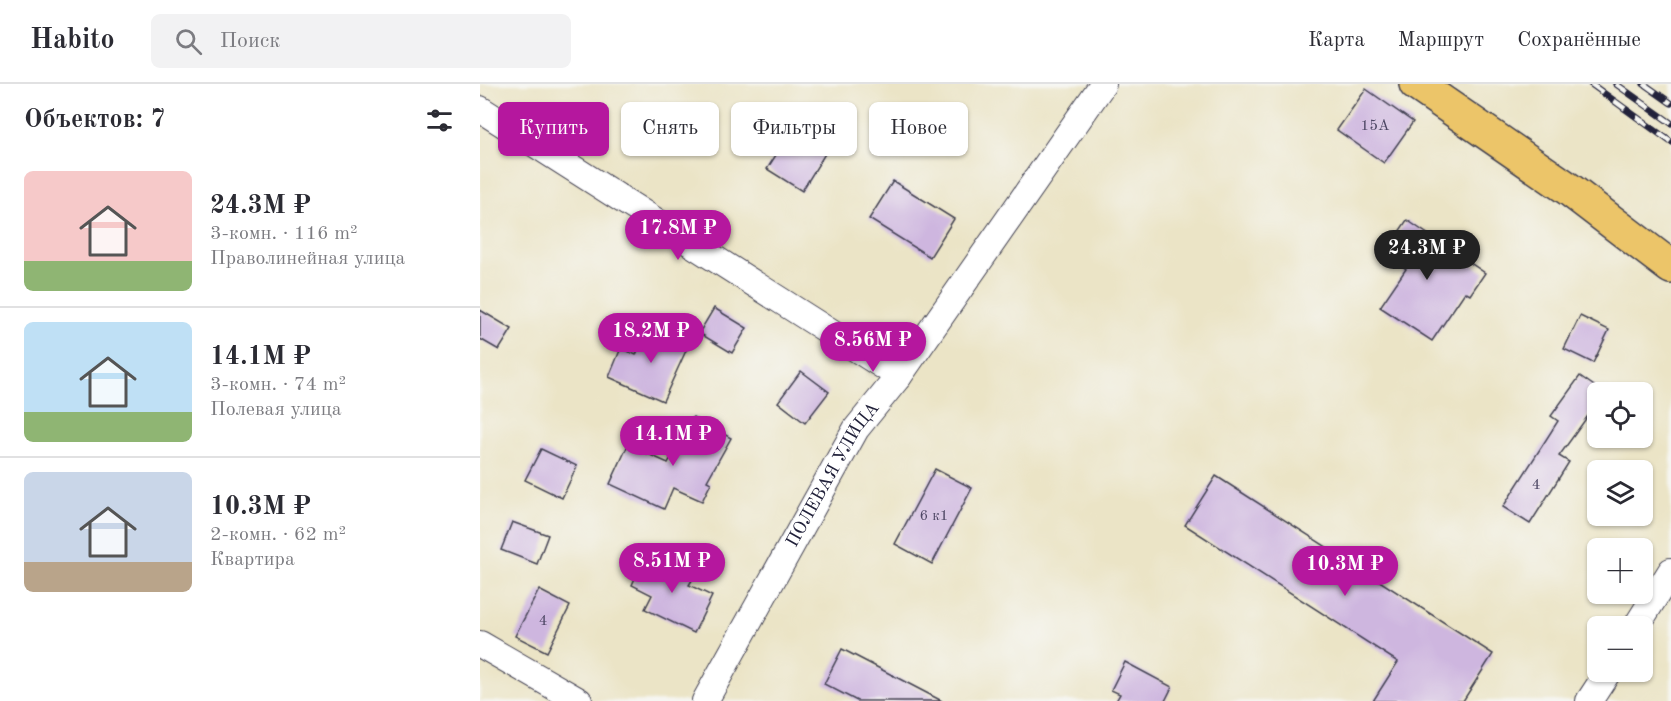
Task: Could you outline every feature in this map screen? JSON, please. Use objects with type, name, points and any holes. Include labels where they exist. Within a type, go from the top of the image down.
[{"type":"main road","points":[[1416,84],[1570,190],[1671,267]]},
{"type":"street","name":"ПОЛЕВАЯ УЛИЦА","points":[[705,701],[856,429],[899,376],[1103,84]]},
{"type":"street","points":[[480,109],[899,376]]},
{"type":"street","points":[[1643,616],[1671,572]]},
{"type":"street","points":[[480,644],[579,701]]},
{"type":"street","points":[[1589,701],[1601,682]]},
{"type":"building","points":[[1366,89],[1413,122],[1384,163],[1337,130]]},
{"type":"building","points":[[775,156],[824,156],[802,191],[767,169]]},
{"type":"building","points":[[893,181],[954,219],[930,257],[869,219]]},
{"type":"building","points":[[1407,220],[1485,273],[1470,295],[1465,292],[1432,341],[1380,307],[1406,269],[1384,254]]},
{"type":"building","points":[[714,308],[747,328],[732,353],[699,333]]},
{"type":"building","points":[[480,310],[512,329],[499,350],[480,339]]},
{"type":"building","points":[[1580,316],[1609,330],[1593,363],[1564,349]]},
{"type":"building","points":[[648,326],[689,344],[663,401],[609,377],[621,348],[636,355]]},
{"type":"building","points":[[801,371],[829,392],[805,423],[778,402]]},
{"type":"building","points":[[1580,376],[1588,382],[1587,417],[1559,456],[1569,462],[1530,524],[1503,507],[1558,421],[1551,416]]},
{"type":"building","points":[[693,417],[731,438],[707,481],[711,483],[702,501],[673,488],[664,509],[610,484],[628,445],[668,463]]},
{"type":"building","points":[[541,449],[577,466],[562,498],[525,480]]},
{"type":"building","points":[[935,469],[972,488],[932,564],[895,544]]},
{"type":"building","points":[[1216,476],[1493,654],[1463,701],[1373,701],[1398,662],[1185,525]]},
{"type":"building","points":[[512,522],[548,535],[537,564],[501,550]]},
{"type":"building","points":[[646,554],[694,577],[689,585],[712,596],[694,633],[645,609],[652,595],[632,585]]},
{"type":"building","points":[[539,590],[570,606],[547,652],[515,636]]},
{"type":"building","points":[[842,649],[942,701],[857,701],[824,684]]},
{"type":"building","points":[[1125,662],[1172,687],[1165,701],[1116,701],[1120,694],[1111,690]]},
{"type":"railway","points":[[1591,84],[1671,142]]},
{"type":"railway","points":[[1616,84],[1671,123]]},
{"type":"railway","points":[[1644,84],[1671,103]]}]
